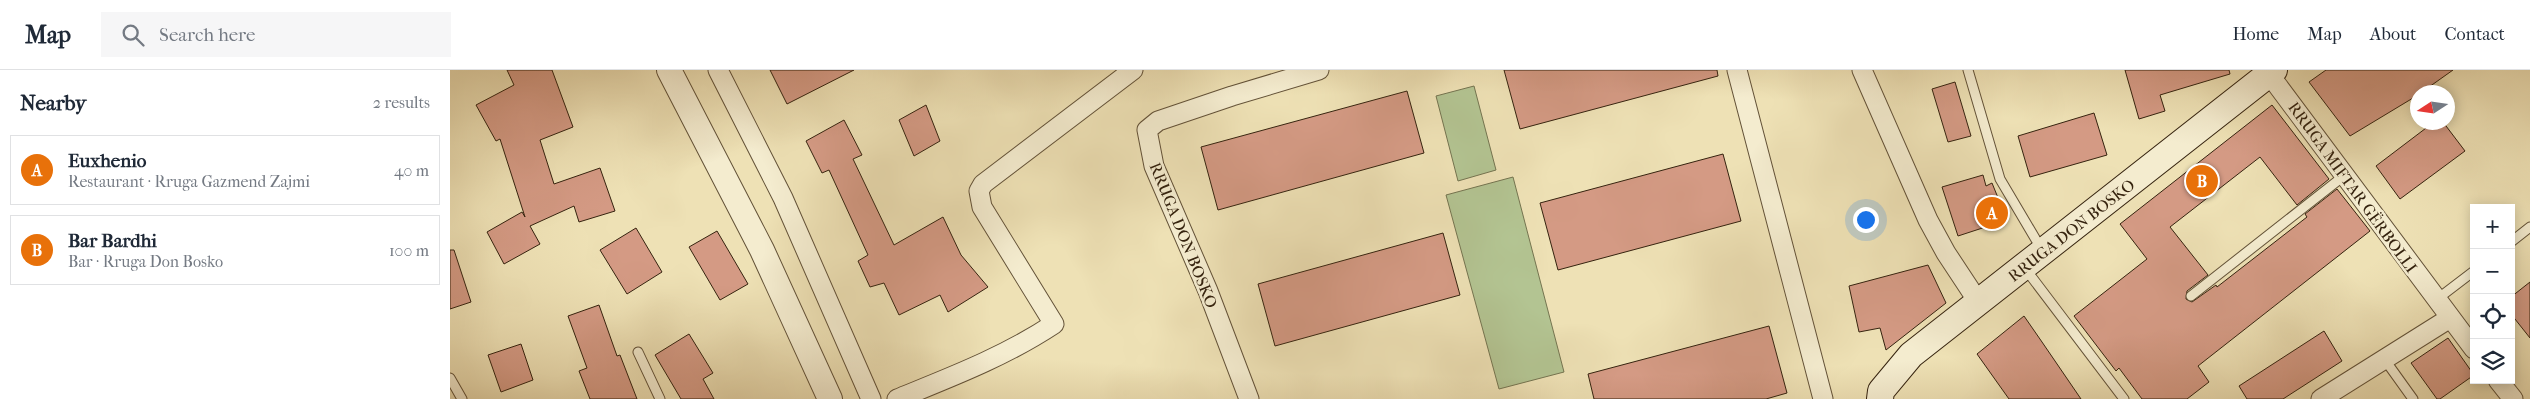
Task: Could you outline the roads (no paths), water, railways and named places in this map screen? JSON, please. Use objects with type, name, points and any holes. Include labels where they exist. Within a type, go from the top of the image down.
[{"type":"main road","name":"RRUGA DON BOSKO","points":[[1880,399],[1881,391],[1911,356],[2271,72]]},
{"type":"street","points":[[669,70],[762,250],[830,399]]},
{"type":"street","points":[[718,70],[783,198],[871,399]]},
{"type":"street","points":[[897,399],[1022,346],[1054,324],[982,207],[979,191],[983,184],[1133,70]]},
{"type":"street","name":"RRUGA DON BOSKO","points":[[1249,399],[1208,292],[1154,166],[1147,130],[1167,118],[1319,70]]},
{"type":"street","points":[[1737,70],[1823,399]]},
{"type":"street","points":[[1862,70],[1928,220],[1946,253],[1979,303]]},
{"type":"street","name":"RRUGA MIFTAR GËRBOLLI","points":[[2271,72],[2344,175],[2470,344]]},
{"type":"street","points":[[2321,399],[2450,318]]},
{"type":"street","points":[[2501,384],[2513,399]]},
{"type":"lane","points":[[1968,70],[2000,179],[2034,260],[2124,399]]},
{"type":"lane","points":[[2191,296],[2344,175]]},
{"type":"lane","points":[[2515,239],[2530,227]]},
{"type":"lane","points":[[2436,300],[2470,274]]},
{"type":"lane","points":[[638,352],[660,399]]},
{"type":"lane","points":[[2385,360],[2413,399]]},
{"type":"lane","points":[[450,378],[462,399]]},
{"type":"place","name":"Bar Bardhi","points":[[2202,181]]},
{"type":"place","name":"Euxhenio","points":[[1992,213]]}]
